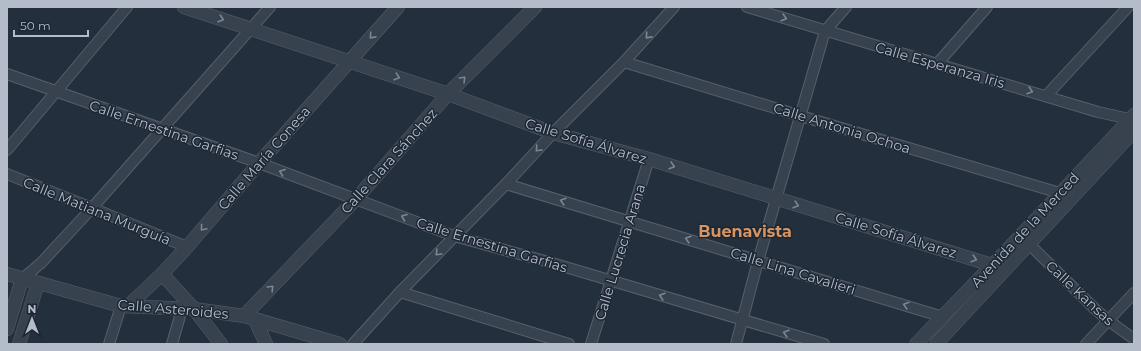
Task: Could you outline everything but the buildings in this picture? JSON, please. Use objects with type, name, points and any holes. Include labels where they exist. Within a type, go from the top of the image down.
[{"type":"street","points":[[7,150],[127,7]]},
{"type":"street","name":"Calle Sofía Álvarez","points":[[184,7],[448,94],[553,133],[649,159],[992,265]]},
{"type":"street","points":[[7,329],[22,279],[41,263],[92,208],[161,128],[270,7]]},
{"type":"street","name":"Calle María Conesa","points":[[125,306],[162,274],[187,247],[258,163],[398,7]]},
{"type":"street","name":"Calle Clara Sánchez","points":[[250,318],[448,94],[535,7]]},
{"type":"street","points":[[353,344],[400,292],[506,184],[553,133],[624,62],[674,7]]},
{"type":"street","name":"Calle Esperanza Iris","points":[[747,7],[1098,112],[1133,121]]},
{"type":"street","points":[[736,344],[758,261],[825,31],[846,7]]},
{"type":"street","points":[[937,64],[987,7]]},
{"type":"street","points":[[1046,96],[1128,7]]},
{"type":"street","name":"Calle Antonia Ochoa","points":[[624,62],[1060,193]]},
{"type":"street","name":"Calle Ernestina Garfias","points":[[7,74],[356,198],[454,236],[824,344]]},
{"type":"street","name":"Avenida de la Merced","points":[[916,344],[1060,193],[1133,121]]},
{"type":"street","name":"Avenida de la Merced","points":[[936,344],[1029,244],[1133,121]]},
{"type":"street","name":"Calle Lucrecia Arana","points":[[591,344],[649,159]]},
{"type":"street","name":"Calle Matiana Murguía","points":[[7,174],[187,247]]},
{"type":"street","name":"Calle Lina Cavalieri","points":[[506,184],[943,317]]},
{"type":"street","name":"Calle Kansas","points":[[1029,244],[1086,301],[1109,321],[1134,339]]},
{"type":"street","points":[[19,344],[38,283],[41,263]]},
{"type":"street","name":"Calle Asteroides","points":[[7,274],[125,306],[188,309],[250,318],[340,344]]},
{"type":"street","points":[[162,274],[188,309],[221,344]]},
{"type":"street","points":[[400,292],[569,344]]},
{"type":"street","points":[[1086,344],[1134,293]]},
{"type":"street","points":[[109,344],[125,306]]},
{"type":"street","points":[[172,344],[188,309]]},
{"type":"street","points":[[250,318],[266,344]]},
{"type":"district","name":"Buenavista","points":[[745,231]]}]
